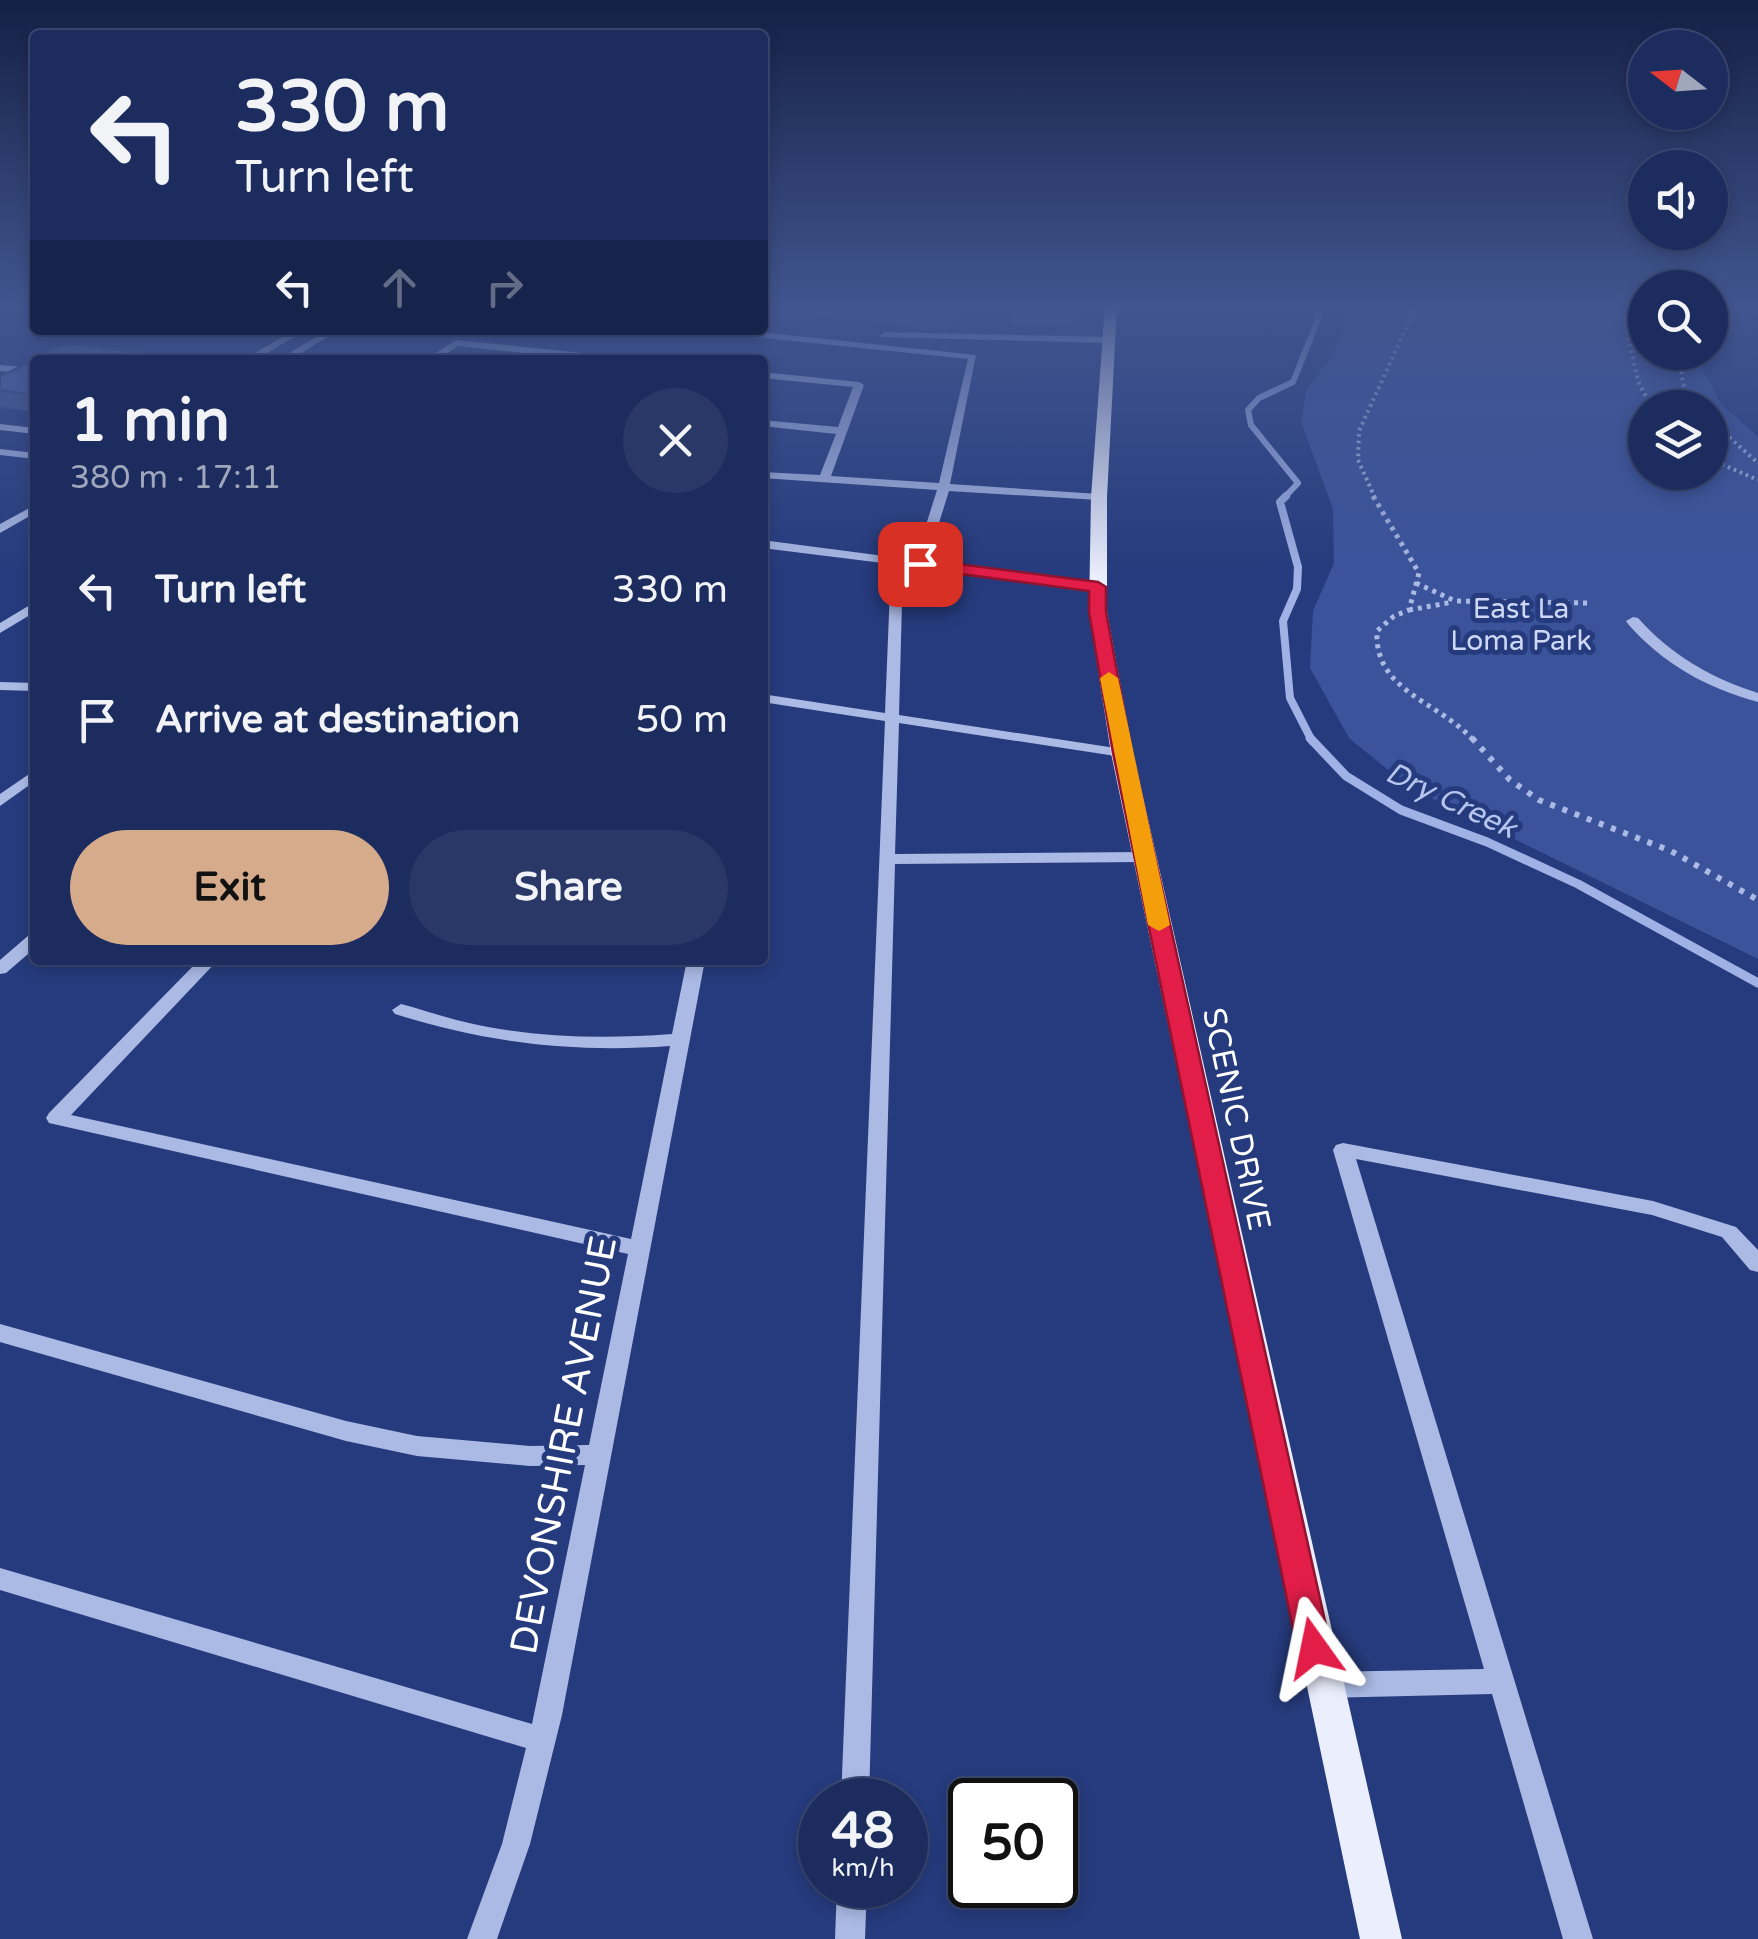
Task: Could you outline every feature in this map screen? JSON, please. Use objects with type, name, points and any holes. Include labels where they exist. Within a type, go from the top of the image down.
[{"type":"main road","name":"SCENIC DRIVE","points":[[1106,396],[1099,496],[1098,612],[1122,753],[1380,1939]]},
{"type":"street","points":[[824,480],[855,396]]},
{"type":"street","points":[[920,564],[944,487],[964,396]]},
{"type":"street","points":[[768,424],[842,431]]},
{"type":"street","points":[[0,427],[30,430]]},
{"type":"street","points":[[0,452],[30,455]]},
{"type":"street","points":[[768,475],[1099,496]]},
{"type":"street","points":[[0,529],[30,511]]},
{"type":"street","points":[[768,545],[1098,587]]},
{"type":"street","points":[[856,1778],[896,561]]},
{"type":"street","points":[[0,629],[30,609]]},
{"type":"street","points":[[1633,621],[1663,653],[1686,668],[1758,698]]},
{"type":"street","points":[[0,686],[30,687]]},
{"type":"street","points":[[768,699],[1122,753]]},
{"type":"street","points":[[0,801],[30,778]]},
{"type":"street","points":[[888,859],[1145,857]]},
{"type":"street","points":[[0,970],[30,944]]},
{"type":"street","points":[[204,965],[56,1118],[640,1250]]},
{"type":"street","name":"DEVONSHIRE AVENUE","points":[[482,1939],[516,1844],[542,1740],[695,965]]},
{"type":"street","points":[[401,1010],[461,1028],[531,1041],[628,1044],[680,1040]]},
{"type":"street","points":[[1578,1939],[1343,1150],[1653,1208],[1729,1232],[1758,1264]]},
{"type":"street","points":[[0,1334],[346,1431],[417,1446],[530,1456],[599,1455]]},
{"type":"street","points":[[0,1579],[542,1740]]},
{"type":"street","points":[[1322,1685],[1502,1681]]},
{"type":"street","points":[[850,1939],[851,1908]]},
{"type":"path","points":[[1373,396],[1355,451],[1376,500],[1418,572],[1409,610]]},
{"type":"path","points":[[1728,436],[1758,463]]},
{"type":"path","points":[[1728,467],[1758,480]]},
{"type":"path","points":[[1416,583],[1455,602]]},
{"type":"path","points":[[1590,603],[1455,602],[1409,610],[1394,616],[1377,631],[1376,654],[1382,666],[1412,695],[1464,729],[1510,780],[1539,800],[1670,851],[1758,900]]},
{"type":"green space","name":"East La Loma Park","points":[[1305,396],[1628,396],[1628,490],[1728,490],[1728,410],[1758,437],[1758,959],[1409,787],[1349,738],[1310,668],[1313,611],[1334,563],[1333,509],[1301,422]]},
{"type":"waterway","name":"Dry Creek","points":[[1262,396],[1248,410],[1251,425],[1298,483],[1284,498]]},
{"type":"waterway","name":"Dry Creek","points":[[1284,498],[1280,502],[1298,567],[1297,589],[1283,621],[1290,698],[1311,739]]},
{"type":"waterway","name":"Dry Creek","points":[[1311,739],[1346,776],[1401,810],[1487,842],[1578,884],[1758,983]]},
{"type":"slow traffic","points":[[1109,678],[1159,925]]},
{"type":"route","points":[[920,564],[1098,587],[1098,612],[1122,753],[1314,1648]]}]
